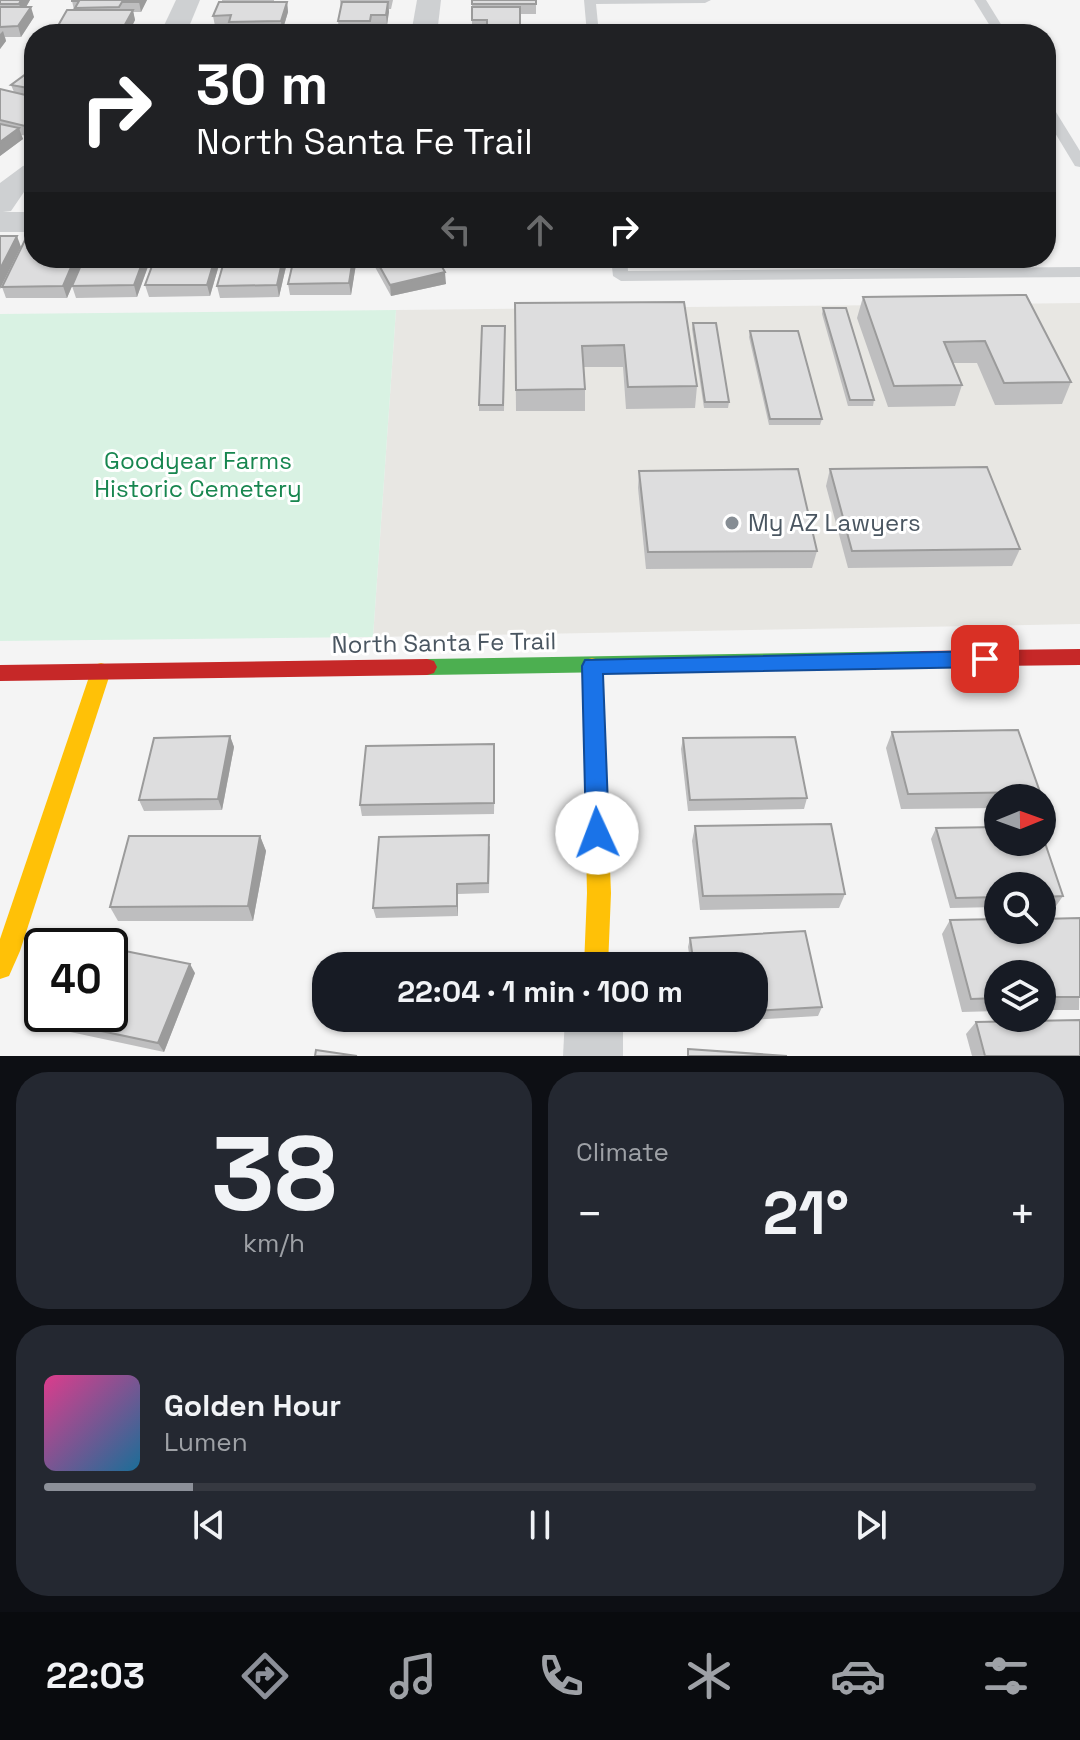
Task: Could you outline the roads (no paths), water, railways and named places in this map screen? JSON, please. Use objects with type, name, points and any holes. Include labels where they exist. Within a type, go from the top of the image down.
[{"type":"street","points":[[177,24],[188,0]]},
{"type":"street","points":[[425,24],[429,0]]},
{"type":"street","points":[[0,204],[13,186],[24,179]]},
{"type":"street","points":[[0,222],[24,222]]},
{"type":"street","name":"North Santa Fe Trail","points":[[0,673],[1078,661]]},
{"type":"street","points":[[592,666],[599,893],[597,952]]},
{"type":"street","points":[[0,967],[8,951],[101,671]]},
{"type":"street","points":[[593,1056],[594,1032]]},
{"type":"lane","points":[[592,24],[590,0],[705,0]]},
{"type":"lane","points":[[980,0],[995,24]]},
{"type":"lane","points":[[1057,126],[1080,126]]},
{"type":"lane","points":[[1057,126],[1075,146],[1080,163]]},
{"type":"lane","points":[[620,268],[621,276],[1080,272]]},
{"type":"place","name":"My AZ Lawyers","points":[[732,523]]},
{"type":"park label","name":"Goodyear Farms Historic Cemetery","points":[[198,475]]}]
